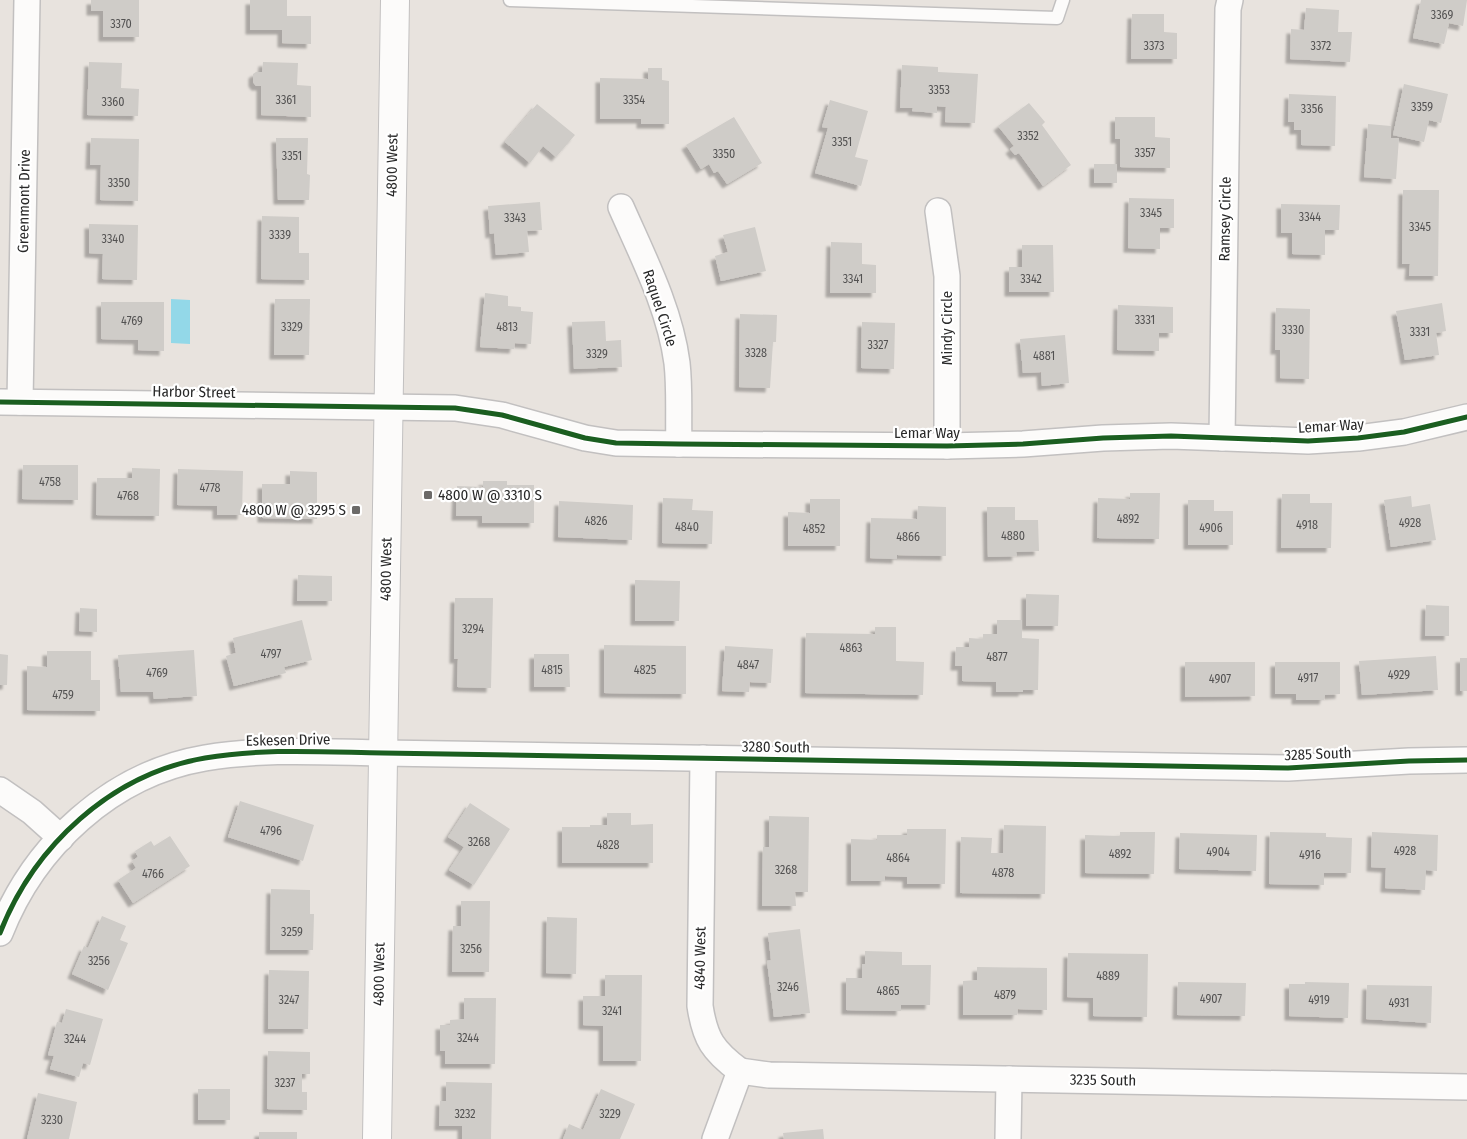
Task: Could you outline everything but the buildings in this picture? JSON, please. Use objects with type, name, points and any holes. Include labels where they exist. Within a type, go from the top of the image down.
[{"type":"main road","name":"4800 West","points":[[376,1139],[395,0]]},
{"type":"street","name":"Greenmont Drive","points":[[10,402],[27,0]]},
{"type":"street","name":"Ramsey Circle","points":[[1222,438],[1228,9],[1230,0]]},
{"type":"street","name":"Raquel Circle","points":[[621,207],[646,264],[670,327],[677,364],[679,444]]},
{"type":"street","name":"Mindy Circle","points":[[938,211],[947,276],[947,446]]},
{"type":"street","name":"Harbor Street","points":[[10,402],[388,408]]},
{"type":"street","name":"Lemar Way","points":[[388,408],[455,408],[502,415],[584,438],[616,443],[679,444],[947,446],[1170,436],[1308,441],[1358,438],[1404,432],[1467,417]]},
{"type":"street","name":"Eskesen Drive","points":[[0,933],[19,891],[61,838],[84,815],[109,796],[138,780],[203,758],[265,752],[383,753]]},
{"type":"street","name":"3280 South","points":[[383,753],[1169,766]]},
{"type":"street","name":"4840 West","points":[[703,758],[700,1006],[703,1027],[711,1043],[723,1058],[740,1071]]},
{"type":"street","name":"3285 South","points":[[1169,766],[1296,768],[1409,761],[1467,760]]},
{"type":"street","points":[[0,790],[32,812],[61,838]]},
{"type":"street","points":[[715,1139],[740,1071]]},
{"type":"street","name":"3235 South","points":[[740,1071],[769,1075],[1467,1087]]},
{"type":"street","points":[[1008,1139],[1009,1079]]},
{"type":"lane","points":[[510,0],[1057,18],[1063,0]]},
{"type":"water","points":[[171,299],[190,300],[190,344],[171,343]]},
{"type":"cycle path","points":[[0,402],[455,408],[502,415],[585,438],[616,443],[679,444],[947,446],[1171,436],[1308,441],[1358,438],[1404,432],[1467,417]]},
{"type":"cycle path","points":[[0,933],[15,901],[33,871],[55,844],[80,819],[108,797],[138,780],[171,767],[205,758],[227,755],[271,752],[316,752],[1288,768],[1409,761],[1467,760]]},
{"type":"place","name":"4800 W @ 3310 S","points":[[428,495]]},
{"type":"place","name":"4800 W @ 3295 S","points":[[356,510]]}]
